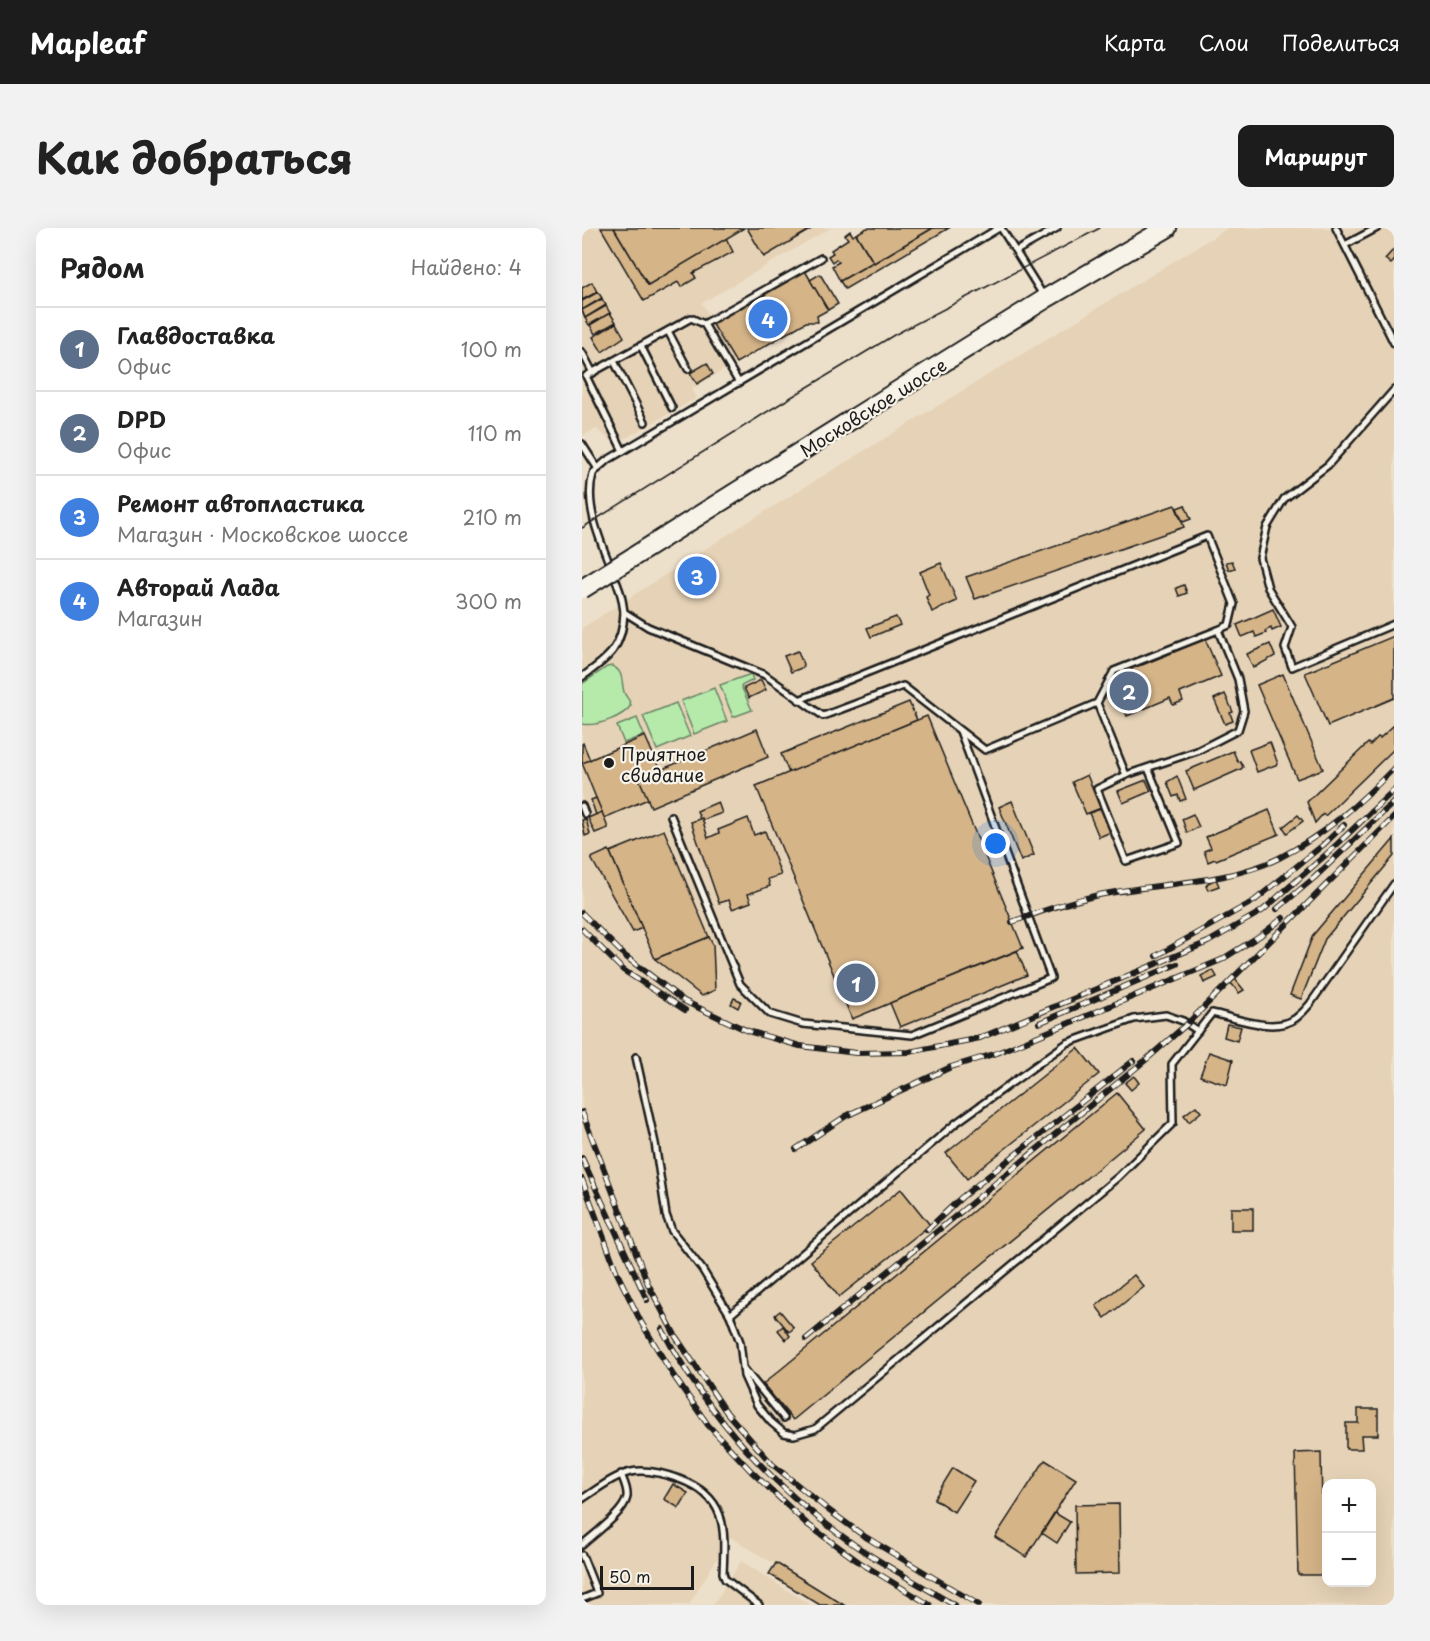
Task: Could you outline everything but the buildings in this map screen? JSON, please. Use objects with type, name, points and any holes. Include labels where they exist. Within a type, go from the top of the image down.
[{"type":"main road","name":"Московское шоссе","points":[[582,589],[1045,299],[1167,228]]},
{"type":"lane","points":[[582,677],[602,663],[618,646],[624,630],[620,590],[598,546],[584,498],[593,474],[606,460],[1000,228],[1045,299]]},
{"type":"lane","points":[[1016,251],[1057,228]]},
{"type":"lane","points":[[1336,228],[1394,343]]},
{"type":"lane","points":[[1345,245],[1377,228]]},
{"type":"lane","points":[[704,324],[821,258]]},
{"type":"lane","points":[[623,451],[584,378],[691,318],[704,324],[738,383]]},
{"type":"lane","points":[[668,331],[688,369]]},
{"type":"lane","points":[[641,346],[672,408]]},
{"type":"lane","points":[[582,352],[593,373]]},
{"type":"lane","points":[[614,361],[645,422]]},
{"type":"lane","points":[[1394,390],[1329,465],[1284,499],[1267,526],[1260,558],[1268,588],[1292,627],[1285,648],[1292,667],[1394,624]]},
{"type":"lane","points":[[582,444],[598,469]]},
{"type":"lane","points":[[624,612],[648,627],[765,675],[799,700],[823,716],[903,686],[985,750],[1097,704],[1114,671],[1229,625],[1234,604],[1206,536],[799,700]]},
{"type":"lane","points":[[1148,768],[1179,843],[1126,861],[1096,789],[1126,775],[1197,751],[1238,730],[1244,711],[1238,679],[1218,630]]},
{"type":"lane","points":[[1097,704],[1126,775]]},
{"type":"lane","points":[[671,816],[740,984],[770,1014],[803,1024],[912,1035],[1051,978],[960,730]]},
{"type":"lane","points":[[582,806],[585,814]]},
{"type":"lane","points":[[636,1057],[655,1143],[666,1215],[672,1231],[702,1269],[730,1315],[740,1342],[744,1376],[757,1405],[784,1433],[794,1435],[815,1429],[1118,1177],[1173,1123],[1172,1064],[1212,1013],[1269,1025],[1286,1024],[1296,1018],[1310,1004],[1394,884]]},
{"type":"lane","points":[[730,1315],[956,1123],[1067,1043],[1134,1019],[1166,1015],[1183,1021],[1198,1031]]},
{"type":"lane","points":[[743,1368],[784,1418]]},
{"type":"lane","points":[[582,1499],[621,1474],[635,1471],[658,1471],[693,1484],[706,1492],[715,1503],[724,1533],[723,1573],[725,1579],[759,1605]]},
{"type":"lane","points":[[582,1545],[622,1509],[627,1498],[627,1487],[621,1474]]},
{"type":"lane","points":[[582,1555],[597,1593],[582,1599]]},
{"type":"shaded area","points":[[582,228],[831,228],[702,303],[736,363],[692,389],[697,398],[615,444],[596,429],[582,436]]},
{"type":"shaded area","points":[[1228,228],[1394,228],[1394,1605],[842,1605],[730,1537],[689,1605],[582,1605],[582,628],[738,528]]},
{"type":"shaded area","points":[[741,1561],[811,1605],[713,1605]]},
{"type":"green space","points":[[612,666],[619,671],[624,692],[631,705],[609,720],[595,724],[582,724],[582,684]]},
{"type":"green space","points":[[751,674],[753,680],[741,686],[752,710],[733,717],[720,685]]},
{"type":"green space","points":[[714,688],[727,721],[694,734],[681,701]]},
{"type":"green space","points":[[676,703],[690,736],[657,750],[643,716]]},
{"type":"green space","points":[[637,718],[644,735],[624,743],[617,726]]},
{"type":"tram line","points":[[582,528],[894,335],[1100,228]]},
{"type":"railway","points":[[1012,922],[1092,896],[1217,877],[1260,866],[1279,858],[1326,829],[1368,794],[1394,768]]},
{"type":"railway","points":[[582,913],[625,956],[684,1001],[748,1031],[800,1046],[856,1053],[909,1052],[980,1038],[1208,942],[1262,911],[1394,790]]},
{"type":"railway","points":[[1277,909],[1314,878],[1394,802]]},
{"type":"railway","points":[[806,1339],[1187,1024],[1394,817]]},
{"type":"railway","points":[[1156,956],[1254,901],[1344,825]]},
{"type":"railway","points":[[796,1149],[846,1116],[951,1067],[997,1053],[1221,960],[1283,918]]},
{"type":"railway","points":[[582,929],[623,970],[685,1010]]},
{"type":"railway","points":[[1039,1023],[1177,964]]},
{"type":"railway","points":[[927,1230],[962,1197],[1133,1061]]},
{"type":"railway","points":[[582,1112],[648,1284],[676,1337],[727,1413],[772,1464],[827,1509],[864,1536],[979,1605]]},
{"type":"railway","points":[[582,1158],[647,1300]]},
{"type":"railway","points":[[582,1179],[617,1273],[641,1322],[673,1375],[708,1425],[752,1472],[807,1524],[859,1562],[930,1605]]},
{"type":"railway","points":[[662,1329],[700,1392],[722,1421],[771,1476],[798,1501],[856,1546],[954,1605]]},
{"type":"place","name":"Авторай Лада","points":[[768,319]]},
{"type":"place","name":"Ремонт автопластика","points":[[697,576]]},
{"type":"place","name":"DPD","points":[[1129,691]]},
{"type":"place","name":"Приятное свидание","points":[[609,763]]},
{"type":"place","name":"Главдоставка","points":[[856,983]]}]
